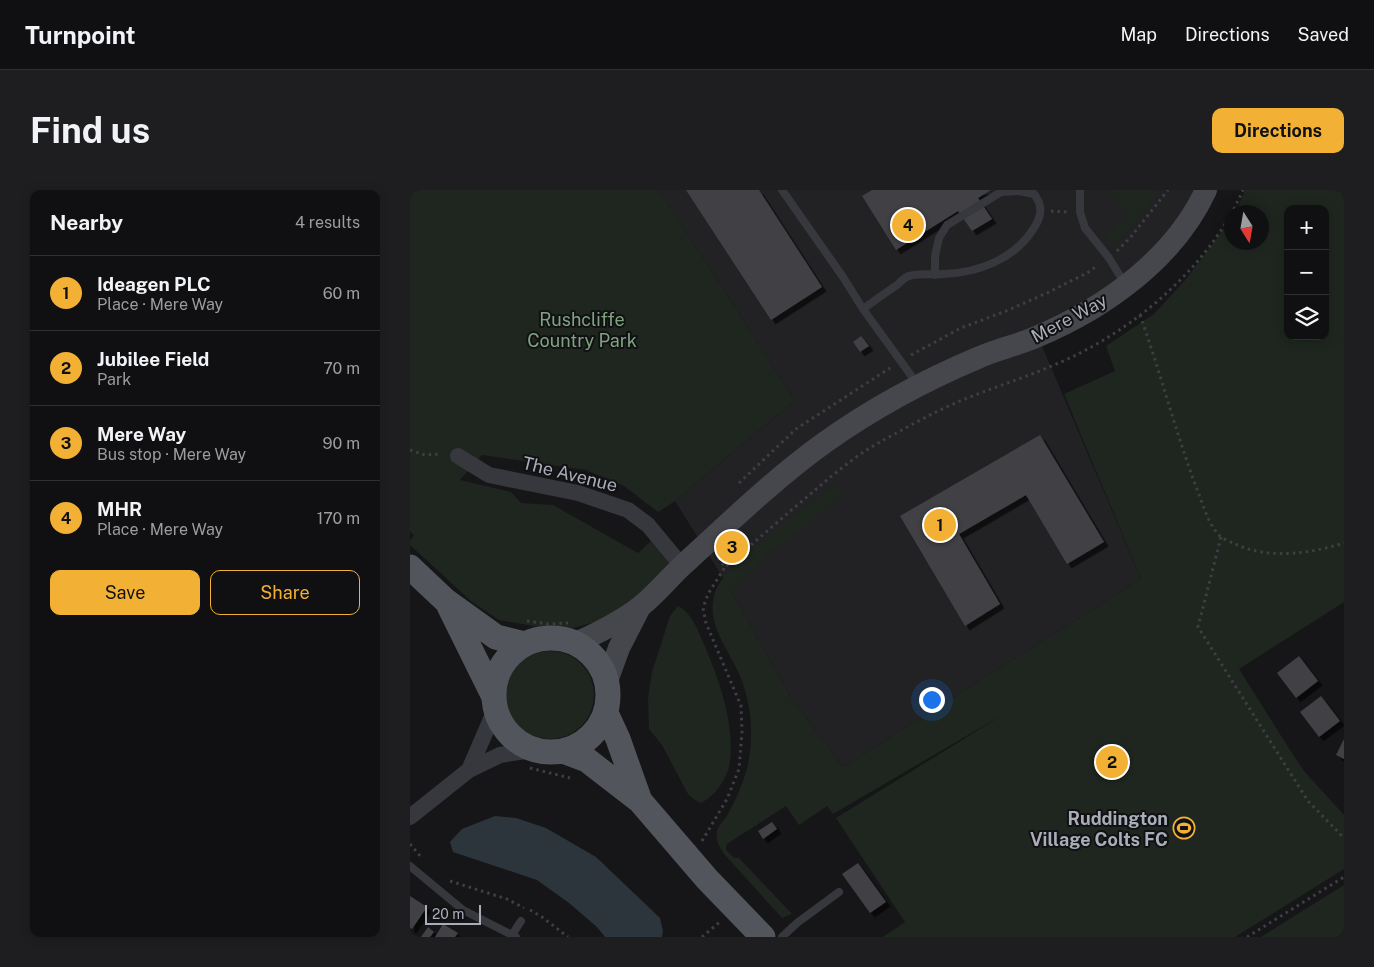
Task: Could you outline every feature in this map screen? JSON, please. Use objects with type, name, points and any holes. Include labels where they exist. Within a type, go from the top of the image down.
[{"type":"main road","points":[[410,567],[446,601],[496,637],[524,644]]},
{"type":"main road","points":[[446,601],[494,702],[503,727],[529,758],[579,746],[596,732],[606,713],[609,697],[607,681],[601,665],[590,652],[575,643],[558,638],[540,638],[524,644],[508,657],[497,675],[494,702]]},
{"type":"main road","points":[[606,713],[618,739],[640,801]]},
{"type":"main road","points":[[563,751],[587,760],[640,801],[707,879],[763,937]]},
{"type":"street","name":"Mere Way","points":[[575,643],[591,637],[641,606],[682,566],[783,476],[825,443],[894,398],[982,356],[1035,337],[1071,321],[1096,307],[1126,286],[1159,256],[1180,232],[1206,190]]},
{"type":"street","name":"The Avenue","points":[[458,456],[489,475],[578,493],[628,510],[648,525],[682,566]]},
{"type":"street","name":"Mere Way","points":[[607,681],[620,648],[641,606]]},
{"type":"street","points":[[469,770],[494,702]]},
{"type":"street","points":[[410,817],[469,770],[500,755],[529,758]]},
{"type":"lane","points":[[782,190],[843,277],[863,310],[919,385]]},
{"type":"lane","points":[[1080,190],[1080,212],[1085,228],[1109,258],[1126,286]]},
{"type":"lane","points":[[863,310],[910,275],[935,275],[954,274],[975,270],[1008,257],[1032,233],[1039,220],[1041,210],[1034,194],[1019,191],[1000,192],[947,225],[939,238],[935,256],[935,275]]},
{"type":"lane","points":[[410,866],[463,910],[514,936],[521,921]]},
{"type":"lane","points":[[782,937],[797,923],[840,892]]},
{"type":"path","points":[[698,848],[727,799],[739,769],[742,732],[741,706],[706,623],[703,608],[708,594],[725,567],[839,470],[877,444],[963,400],[1032,374],[1084,351],[1140,315],[1165,295],[1220,232],[1242,190]]},
{"type":"path","points":[[1041,210],[1080,212]]},
{"type":"path","points":[[1140,315],[1158,367],[1185,458],[1211,524],[1221,537],[1241,547],[1259,552],[1282,553],[1302,553],[1344,542]]},
{"type":"path","points":[[410,450],[432,455],[440,455],[448,451],[458,456]]},
{"type":"path","points":[[1221,537],[1198,627],[1308,801],[1344,838]]},
{"type":"path","points":[[707,544],[725,567]]},
{"type":"path","points":[[529,758],[578,782]]},
{"type":"path","points":[[410,844],[426,863]]},
{"type":"path","points":[[1247,937],[1344,877]]},
{"type":"path","points":[[448,880],[507,899],[542,916],[568,937]]},
{"type":"path","points":[[702,937],[720,921]]},
{"type":"shaded area","points":[[659,190],[1218,190],[1209,209],[1177,254],[1149,281],[1099,318],[1042,346],[1141,579],[843,767],[790,696],[732,592],[675,501],[795,400]]},
{"type":"shaded area","points":[[495,816],[516,818],[546,828],[596,857],[660,918],[663,931],[662,937],[605,937],[597,927],[569,903],[537,880],[453,852],[450,842],[462,829]]},
{"type":"green space","name":"Rushcliffe Country Park","points":[[410,190],[659,190],[795,400],[675,501],[658,512],[624,486],[586,470],[482,455],[460,480],[511,492],[521,503],[553,505],[638,553],[651,541],[671,564],[629,605],[607,619],[573,628],[539,627],[499,620],[472,602],[410,545],[414,535],[410,531]]},
{"type":"green space","points":[[1108,190],[1160,190],[1127,232],[1113,246],[1107,237],[1127,212]]},
{"type":"green space","points":[[1245,190],[1344,190],[1344,602],[1239,669],[1304,771],[1344,815],[1344,869],[1235,937],[883,937],[905,922],[836,818],[1004,714],[833,814],[827,806],[799,825],[786,806],[727,844],[726,850],[734,858],[739,858],[792,914],[782,918],[725,855],[717,841],[718,828],[728,815],[742,784],[748,764],[751,743],[750,713],[744,687],[720,637],[713,615],[716,590],[722,580],[733,567],[764,539],[835,484],[844,493],[801,531],[770,551],[732,592],[790,696],[843,767],[1141,579],[1064,394],[1115,371],[1106,346],[1154,314],[1187,278],[1224,228],[1224,250],[1269,250],[1269,205],[1239,205]]},
{"type":"green space","points":[[678,606],[687,612],[693,621],[708,654],[720,685],[730,735],[731,752],[727,772],[715,792],[701,803],[688,794],[662,745],[649,729],[648,697],[652,672],[670,616]]},
{"type":"green space","points":[[550,651],[567,654],[581,664],[591,678],[594,695],[591,712],[581,726],[567,736],[550,739],[533,736],[519,726],[509,712],[506,695],[509,678],[519,664],[533,654]]},
{"type":"green space","points":[[1344,885],[1344,937],[1261,937]]},
{"type":"building","points":[[686,190],[759,190],[822,287],[771,320]]},
{"type":"building","points":[[872,190],[991,190],[978,198],[992,219],[972,231],[958,211],[896,250],[862,196]]},
{"type":"building","points":[[861,336],[869,346],[860,352],[853,342]]},
{"type":"building","points":[[1040,435],[1104,542],[1067,564],[1026,495],[959,534],[1000,604],[965,626],[900,516]]},
{"type":"building","points":[[1299,656],[1318,681],[1296,698],[1277,673]]},
{"type":"building","points":[[1321,696],[1340,721],[1319,737],[1300,712]]},
{"type":"building","points":[[1344,739],[1344,759],[1336,755]]},
{"type":"building","points":[[772,822],[777,829],[763,839],[758,831]]},
{"type":"building","points":[[858,863],[886,902],[870,913],[842,874]]},
{"type":"building","points":[[410,896],[427,907],[412,929],[410,928]]},
{"type":"building","points":[[443,924],[458,933],[455,937],[435,937]]},
{"type":"building","points":[[428,927],[434,932],[430,937],[421,937]]},
{"type":"place","name":"MHR","points":[[908,225]]},
{"type":"place","name":"Ideagen PLC","points":[[940,525]]},
{"type":"place","name":"Mere Way","points":[[732,547]]},
{"type":"place","name":"Jubilee Field","points":[[1112,762]]},
{"type":"place","name":"Ruddington Village Colts FC","points":[[1184,828]]}]
